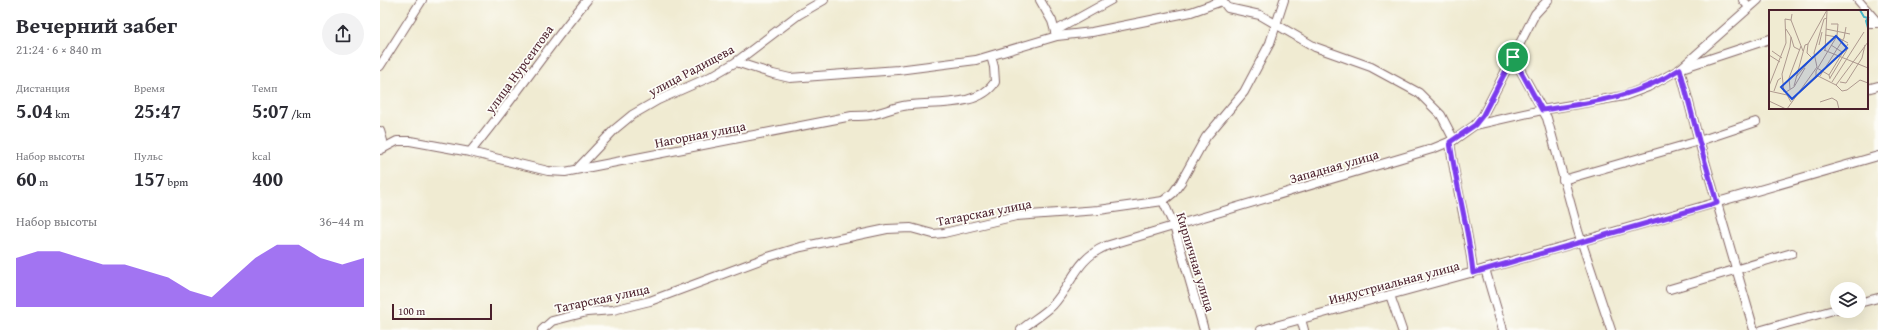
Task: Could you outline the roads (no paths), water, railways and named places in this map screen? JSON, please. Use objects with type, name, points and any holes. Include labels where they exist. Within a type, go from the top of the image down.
[{"type":"street","points":[[380,66],[422,0]]},
{"type":"street","name":"улица Нурсеитова","points":[[470,152],[490,129],[567,23],[587,0]]},
{"type":"street","name":"улица Радищева","points":[[577,169],[586,162],[615,129],[632,115],[658,100],[710,77],[736,62],[798,15],[824,0]]},
{"type":"street","points":[[1040,0],[1052,21],[1056,34]]},
{"type":"street","points":[[736,62],[790,78],[930,67],[991,56],[1056,34],[1111,0]]},
{"type":"street","points":[[1056,34],[1092,32],[1191,12],[1222,0],[1228,8],[1260,15],[1315,47],[1371,67],[1419,93],[1441,115],[1452,141],[1451,159],[1464,216],[1473,273]]},
{"type":"street","points":[[1163,201],[1173,193],[1181,182],[1206,137],[1244,92],[1270,42],[1284,0]]},
{"type":"street","points":[[1475,125],[1483,115],[1535,14],[1548,0]]},
{"type":"street","points":[[1743,0],[1749,7]]},
{"type":"street","name":"Западная улица","points":[[1680,69],[1758,0]]},
{"type":"street","points":[[1858,0],[1867,10]]},
{"type":"street","points":[[1868,12],[1878,23]]},
{"type":"street","name":"Западная улица","points":[[1021,330],[1053,304],[1084,259],[1093,251],[1403,158],[1452,141],[1475,125],[1542,110],[1624,96],[1648,87],[1680,69],[1769,39]]},
{"type":"street","name":"Нагорная улица","points":[[380,150],[397,141],[410,141],[470,152],[548,171],[565,172],[720,143],[852,116],[870,115],[904,106],[940,104],[975,97],[985,93],[995,82],[994,67],[991,56]]},
{"type":"street","points":[[1513,57],[1542,110],[1551,131],[1563,180],[1611,330]]},
{"type":"street","points":[[1680,69],[1699,141],[1754,330]]},
{"type":"street","points":[[1868,89],[1878,86]]},
{"type":"street","points":[[1563,180],[1699,141],[1756,122]]},
{"type":"street","points":[[380,131],[383,142],[380,146]]},
{"type":"street","name":"Индустриальная улица","points":[[1261,330],[1485,270],[1878,156]]},
{"type":"street","name":"Кирпичная улица","points":[[1163,201],[1174,226],[1204,330]]},
{"type":"street","name":"Татарская улица","points":[[542,330],[552,321],[588,312],[613,310],[650,301],[768,257],[801,247],[887,229],[911,228],[933,234],[944,233],[1016,216],[1100,210],[1163,201]]},
{"type":"street","points":[[1670,288],[1792,253]]},
{"type":"street","points":[[1485,270],[1502,330]]},
{"type":"street","points":[[1390,295],[1402,330]]},
{"type":"street","points":[[1866,301],[1878,298]]},
{"type":"street","points":[[1762,330],[1830,311]]},
{"type":"street","points":[[1301,319],[1304,330]]}]
